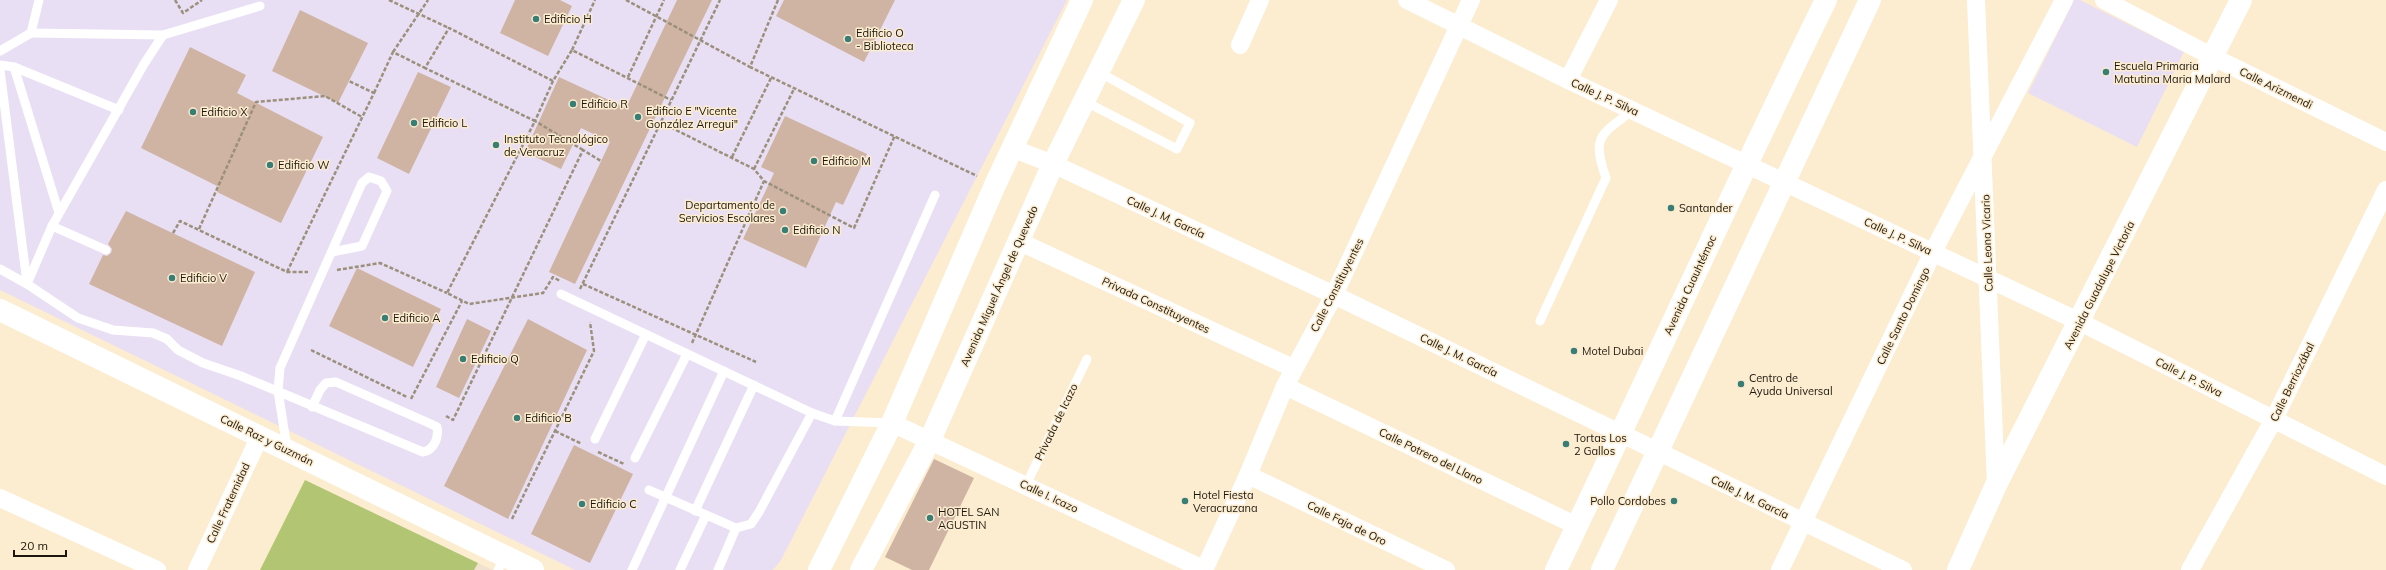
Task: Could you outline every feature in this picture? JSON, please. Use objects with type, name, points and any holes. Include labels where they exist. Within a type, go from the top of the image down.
[{"type":"main road","points":[[819,570],[892,423],[995,185],[1082,0]]},
{"type":"main road","name":"Avenida Miguel Ángel de Quevedo","points":[[861,570],[930,440],[1020,242],[1053,164],[1134,0]]},
{"type":"main road","name":"Avenida Cuauhtémoc","points":[[1556,570],[1621,434],[1746,162],[1826,0]]},
{"type":"main road","points":[[1602,570],[1783,182],[1870,0]]},
{"type":"main road","name":"Avenida Guadalupe Victoria","points":[[1958,570],[1996,486],[2242,0]]},
{"type":"main road","name":"Calle Raz y Guzmán","points":[[1,312],[287,449],[501,563],[533,570]]},
{"type":"main road","points":[[803,570],[833,542]]},
{"type":"street","points":[[1240,45],[1260,0]]},
{"type":"street","name":"Calle J. P. Silva","points":[[1408,0],[1460,24],[1568,80],[1746,162],[1783,182],[2080,322],[2386,476]]},
{"type":"street","name":"Calle Constituyentes","points":[[1204,570],[1248,475],[1293,368],[1334,295],[1471,0]]},
{"type":"street","points":[[1568,80],[1609,0]]},
{"type":"street","name":"Calle Leona Vicario","points":[[1976,0],[1984,152],[1996,486]]},
{"type":"street","name":"Calle Santo Domingo","points":[[1780,570],[1933,252],[2064,0]]},
{"type":"street","name":"Calle Arizmendi","points":[[2104,0],[2213,57],[2386,142]]},
{"type":"street","name":"Calle J. M. García","points":[[1012,148],[1053,164],[1334,295],[1903,570]]},
{"type":"street","name":"Calle Berriozábal","points":[[2190,570],[2274,419],[2386,190]]},
{"type":"street","name":"Privada Constituyentes","points":[[1020,242],[1293,368]]},
{"type":"street","name":"Calle Potrero del Llano","points":[[1285,386],[1577,526]]},
{"type":"street","name":"Calle I. Icazo","points":[[892,423],[1204,570]]},
{"type":"street","name":"Calle Fraternidad","points":[[197,570],[260,436]]},
{"type":"street","name":"Calle Faja de Oro","points":[[1248,475],[1446,570]]},
{"type":"street","points":[[0,498],[157,570]]},
{"type":"lane","points":[[31,33],[39,0]]},
{"type":"lane","points":[[0,51],[31,33],[163,35],[260,6]]},
{"type":"lane","points":[[27,284],[59,213],[144,64],[163,35]]},
{"type":"lane","points":[[0,65],[14,67],[119,110]]},
{"type":"lane","points":[[14,67],[59,213]]},
{"type":"lane","points":[[0,70],[5,144],[27,284]]},
{"type":"lane","points":[[1084,101],[1177,148],[1190,123],[1098,72]]},
{"type":"lane","points":[[1540,321],[1606,178],[1599,158],[1598,145],[1602,134],[1634,110]]},
{"type":"lane","points":[[287,449],[278,391],[280,368],[324,273],[332,252],[362,183],[369,177],[381,181],[387,191],[365,242],[356,248],[332,252]]},
{"type":"lane","points":[[836,421],[934,195]]},
{"type":"lane","points":[[52,226],[106,250]]},
{"type":"lane","points":[[0,269],[27,284],[78,318],[113,330],[153,333],[167,339],[178,350],[202,363],[241,376],[312,407],[423,452],[429,451],[433,447],[438,434],[436,427],[432,424],[336,382],[326,383],[320,390],[312,407]]},
{"type":"lane","points":[[560,294],[812,413],[836,421],[892,423]]},
{"type":"lane","points":[[594,439],[646,334]]},
{"type":"lane","points":[[635,458],[687,354]]},
{"type":"lane","name":"Privada de Icazo","points":[[1026,485],[1087,359]]},
{"type":"lane","points":[[632,570],[724,371]]},
{"type":"lane","points":[[695,511],[754,385]]},
{"type":"lane","points":[[649,490],[736,528],[751,524],[759,512],[812,413]]},
{"type":"lane","points":[[680,570],[706,515]]},
{"type":"lane","points":[[718,570],[736,528]]},
{"type":"path","points":[[175,0],[183,13],[202,0]]},
{"type":"path","points":[[389,0],[449,28],[553,81]]},
{"type":"path","points":[[287,272],[393,52],[420,15],[428,0]]},
{"type":"path","points":[[447,293],[535,121],[553,81],[572,50],[595,0]]},
{"type":"path","points":[[626,0],[771,78],[995,185]]},
{"type":"path","points":[[628,77],[664,0]]},
{"type":"path","points":[[573,287],[579,290],[583,284],[720,0]]},
{"type":"path","points":[[750,67],[778,0]]},
{"type":"path","points":[[425,68],[449,28]]},
{"type":"path","points":[[572,50],[671,100]]},
{"type":"path","points":[[393,52],[535,121],[601,161]]},
{"type":"path","points":[[732,157],[771,78]]},
{"type":"path","points":[[349,81],[374,93]]},
{"type":"path","points":[[754,169],[794,88]]},
{"type":"path","points":[[199,229],[256,102],[325,96],[362,117]]},
{"type":"path","points":[[660,122],[754,169],[764,181],[854,228],[895,136]]},
{"type":"path","points":[[439,413],[453,420],[583,150]]},
{"type":"path","points":[[687,354],[764,181]]},
{"type":"path","points":[[173,233],[180,221],[287,272],[324,273],[380,263],[469,304],[543,293],[553,277],[566,284]]},
{"type":"path","points":[[512,519],[594,351],[583,284]]},
{"type":"path","points":[[583,284],[756,362]]},
{"type":"path","points":[[411,399],[462,302]]},
{"type":"path","points":[[311,350],[418,403]]},
{"type":"shaded area","name":"Instituto Tecnológico de Veracruz","points":[[0,0],[1067,0],[781,560],[773,570],[575,570],[0,290]]},
{"type":"shaded area","name":"Escuela Primaria Matutina Maria Malard","points":[[2074,0],[2080,0],[2184,52],[2137,147],[2028,93]]},
{"type":"shaded area","points":[[478,563],[493,570],[474,570]]},
{"type":"green space","points":[[305,480],[478,563],[474,570],[260,570]]},
{"type":"building","name":"Edificio H","points":[[515,0],[560,0],[572,6],[548,56],[500,33]]},
{"type":"building","name":"Edificio E \"Vicente González Arregui\"","points":[[677,0],[712,0],[575,284],[549,272],[610,142],[581,128],[561,169],[525,152],[559,77],[626,108]]},
{"type":"building","name":"Edificio O - Biblioteca","points":[[784,0],[895,0],[864,62],[776,16]]},
{"type":"building","points":[[300,10],[368,43],[338,103],[272,71]]},
{"type":"building","points":[[190,47],[246,75],[237,93],[323,137],[281,223],[217,192],[219,187],[141,148]]},
{"type":"building","name":"Edificio L","points":[[418,72],[451,87],[409,174],[377,158]]},
{"type":"building","points":[[785,116],[867,154],[843,205],[836,202],[806,268],[743,239],[774,173],[761,167]]},
{"type":"building","name":"Edificio V","points":[[126,211],[255,272],[222,346],[89,284],[103,255],[107,256],[111,253],[112,249],[108,244]]},
{"type":"building","name":"Edificio A","points":[[357,268],[441,309],[413,367],[329,326]]},
{"type":"building","name":"Edificio Q","points":[[467,319],[491,331],[459,398],[436,387]]},
{"type":"building","name":"Edificio B","points":[[528,319],[587,350],[508,519],[444,486]]},
{"type":"building","name":"Edificio C","points":[[574,445],[633,474],[590,563],[531,534]]},
{"type":"building","name":"HOTEL SAN AGUSTIN","points":[[934,459],[974,478],[929,570],[912,570],[885,557]]},
{"type":"place","name":"Edificio H","points":[[536,19]]},
{"type":"place","name":"Edificio O - Biblioteca","points":[[848,39]]},
{"type":"place","name":"Escuela Primaria Matutina Maria Malard","points":[[2106,72]]},
{"type":"place","name":"Edificio R","points":[[573,104]]},
{"type":"place","name":"Edificio X","points":[[193,112]]},
{"type":"place","name":"Edificio E \"Vicente González Arregui\"","points":[[638,117]]},
{"type":"place","name":"Edificio L","points":[[414,123]]},
{"type":"place","name":"Instituto Tecnológico de Veracruz","points":[[496,145]]},
{"type":"place","name":"Edificio M","points":[[814,161]]},
{"type":"place","name":"Edificio W","points":[[270,165]]},
{"type":"place","name":"Santander","points":[[1671,208]]},
{"type":"place","name":"Departamento de Servicios Escolares","points":[[783,211]]},
{"type":"place","name":"Edificio N","points":[[785,230]]},
{"type":"place","name":"Edificio V","points":[[172,278]]},
{"type":"place","name":"Edificio A","points":[[385,318]]},
{"type":"place","name":"Motel Dubai","points":[[1574,351]]},
{"type":"place","name":"Edificio Q","points":[[463,359]]},
{"type":"place","name":"Centro de Ayuda Universal","points":[[1741,384]]},
{"type":"place","name":"Edificio B","points":[[517,418]]},
{"type":"place","name":"Tortas Los 2 Gallos","points":[[1566,444]]},
{"type":"place","name":"Hotel Fiesta Veracruzana","points":[[1185,501]]},
{"type":"place","name":"Pollo Cordobes","points":[[1674,501]]},
{"type":"place","name":"Edificio C","points":[[582,504]]},
{"type":"place","name":"HOTEL SAN AGUSTIN","points":[[930,518]]}]
